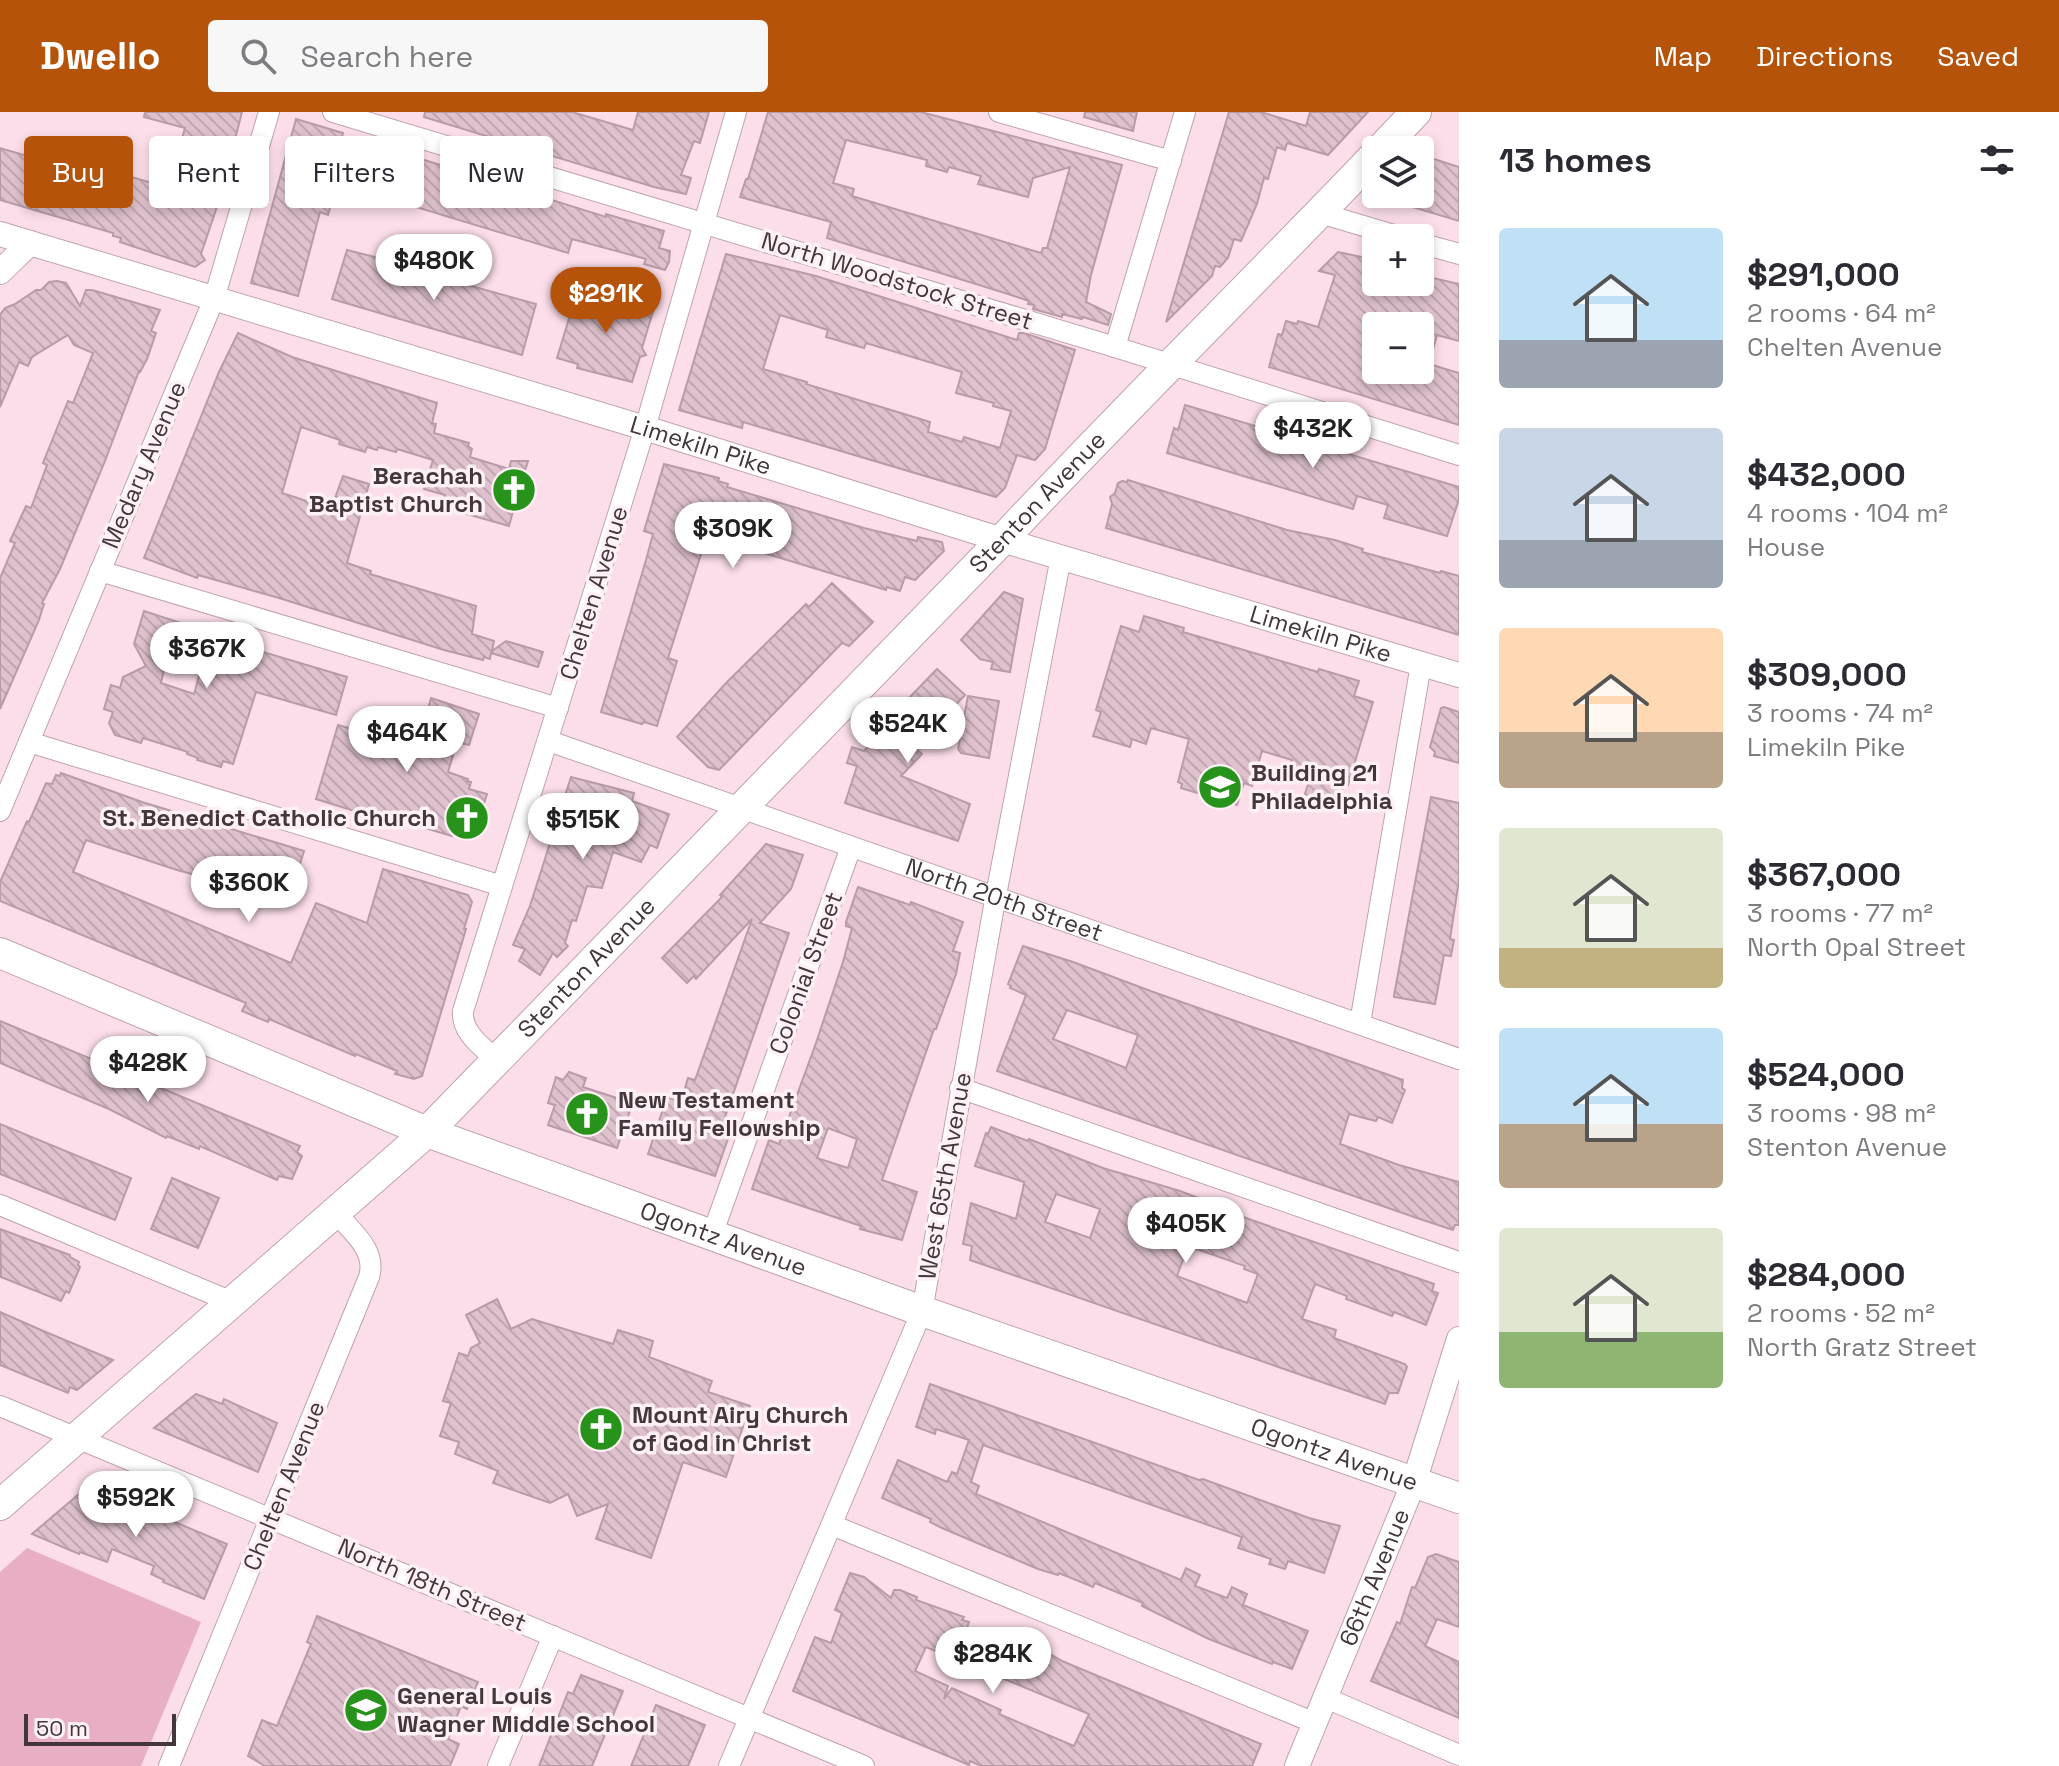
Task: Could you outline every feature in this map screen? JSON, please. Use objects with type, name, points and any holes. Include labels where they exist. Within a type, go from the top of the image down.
[{"type":"main road","points":[[1393,136],[1416,112]]},
{"type":"main road","name":"Stenton Avenue","points":[[0,1505],[427,1132],[1002,540],[1091,443],[1171,366],[1362,169]]},
{"type":"main road","name":"Ogontz Avenue","points":[[0,953],[427,1132],[922,1311],[1459,1498]]},
{"type":"street","name":"Medary Avenue","points":[[0,811],[214,299],[269,112]]},
{"type":"street","name":"North Woodstock Street","points":[[333,112],[1115,347],[1459,455]]},
{"type":"street","name":"Chelten Avenue","points":[[497,1061],[467,1031],[462,1021],[645,428],[736,112]]},
{"type":"street","points":[[999,112],[1171,161]]},
{"type":"street","points":[[1115,347],[1185,112]]},
{"type":"street","points":[[1320,213],[1362,226]]},
{"type":"street","points":[[0,234],[30,243],[0,272]]},
{"type":"street","name":"Limekiln Pike","points":[[30,243],[645,428],[1002,540],[1459,675]]},
{"type":"street","points":[[1434,247],[1459,254]]},
{"type":"street","name":"West 65th Avenue","points":[[729,1766],[922,1311],[960,1088],[1061,557]]},
{"type":"street","points":[[100,571],[558,708]]},
{"type":"street","points":[[1360,1023],[1421,664]]},
{"type":"street","name":"North 20th Street","points":[[549,741],[1459,1059]]},
{"type":"street","points":[[29,742],[502,886]]},
{"type":"street","name":"Colonial Street","points":[[712,1235],[851,847]]},
{"type":"street","points":[[960,1088],[1459,1262]]},
{"type":"street","points":[[0,1205],[232,1302]]},
{"type":"street","name":"Chelten Avenue","points":[[169,1766],[372,1268],[367,1250],[336,1213]]},
{"type":"street","name":"66th Avenue","points":[[1297,1766],[1414,1482],[1459,1339]]},
{"type":"street","name":"North 18th Street","points":[[0,1406],[864,1766]]},
{"type":"street","points":[[832,1525],[1315,1723]]},
{"type":"street","points":[[498,1766],[553,1636]]},
{"type":"street","points":[[1326,1698],[1459,1755]]},
{"type":"shaded area","points":[[27,1548],[201,1622],[141,1766],[0,1766],[0,1572]]},
{"type":"building","points":[[145,112],[242,112],[236,136],[183,136],[185,128],[144,117]]},
{"type":"building","points":[[425,112],[572,112],[633,130],[638,112],[709,112],[700,143],[694,141],[681,175],[691,178],[686,194],[553,156],[553,136],[486,136],[424,117]]},
{"type":"building","points":[[768,112],[921,112],[1122,165],[1086,302],[1111,314],[1108,325],[1083,317],[1062,314],[1062,317],[1033,309],[1034,305],[1028,304],[1029,301],[827,238],[831,222],[740,197]],"holes":[[[846,140],[927,160],[926,166],[947,172],[949,167],[981,176],[978,184],[1028,197],[1033,178],[1070,167],[1047,248],[1043,248],[1041,253],[852,196],[854,189],[833,183]]]},
{"type":"building","points":[[1085,112],[1137,112],[1133,131],[1084,117]]},
{"type":"building","points":[[1229,112],[1261,112],[1306,126],[1310,112],[1368,112],[1328,155],[1287,143],[1285,150],[1277,147],[1268,179],[1264,178],[1241,241],[1234,239],[1228,258],[1220,267],[1215,266],[1212,276],[1166,322]]},
{"type":"building","points":[[296,119],[343,133],[342,136],[291,136]]},
{"type":"building","points":[[0,148],[24,155],[24,207],[0,200]]},
{"type":"building","points":[[285,159],[285,208],[330,208],[328,215],[320,212],[298,296],[251,283]]},
{"type":"building","points":[[1434,159],[1459,167],[1459,221],[1416,208],[1434,208]]},
{"type":"building","points":[[424,160],[440,165],[440,208],[553,208],[553,200],[664,231],[659,248],[670,251],[665,270],[644,264],[646,259],[572,239],[568,253],[420,208],[424,208]]},
{"type":"building","points":[[133,177],[149,182],[149,208],[217,208],[201,254],[205,260],[195,267],[120,242],[121,238],[113,236],[113,233],[27,208],[133,208]]},
{"type":"building","points":[[347,250],[440,274],[439,277],[536,304],[522,355],[332,299]]},
{"type":"building","points":[[1338,252],[1362,257],[1362,296],[1434,296],[1434,278],[1459,284],[1459,341],[1437,335],[1434,346],[1434,312],[1362,312],[1362,384],[1434,384],[1434,366],[1459,373],[1459,425],[1269,367],[1278,334],[1282,335],[1286,321],[1318,327],[1335,275],[1319,271]]},
{"type":"building","points":[[726,254],[816,276],[1017,340],[1019,333],[1024,333],[1075,350],[1045,449],[1035,460],[1017,455],[1005,488],[996,497],[743,422],[742,428],[679,410]],"holes":[[[780,315],[828,330],[826,337],[864,348],[866,343],[962,372],[956,393],[1011,411],[1000,448],[964,437],[962,442],[928,432],[930,422],[763,369]]]},
{"type":"building","points":[[49,282],[66,283],[80,306],[86,290],[92,290],[160,310],[151,331],[156,333],[147,359],[139,371],[105,461],[60,569],[42,603],[39,620],[0,709],[0,578],[15,543],[10,541],[26,506],[31,508],[47,465],[43,463],[47,453],[68,401],[73,403],[93,353],[74,345],[68,335],[32,357],[28,366],[19,362],[0,407],[0,315],[5,308],[41,290]]},
{"type":"building","points":[[586,287],[654,308],[642,348],[646,355],[640,357],[632,382],[577,368],[578,364],[557,358],[574,302],[581,304]]},
{"type":"building","points":[[238,333],[292,357],[437,403],[432,423],[436,424],[434,433],[469,443],[472,449],[470,457],[509,469],[511,461],[528,461],[521,483],[527,485],[521,506],[515,504],[509,526],[442,507],[445,495],[424,489],[433,460],[397,449],[396,452],[367,447],[365,452],[301,427],[282,493],[331,509],[343,476],[369,484],[347,563],[371,571],[370,574],[476,606],[472,634],[494,641],[492,651],[506,641],[543,652],[538,667],[491,653],[490,659],[484,657],[483,660],[444,650],[279,598],[198,575],[197,578],[144,558],[219,372]]},
{"type":"building","points":[[1185,405],[1459,487],[1459,499],[1447,536],[1384,518],[1388,505],[1357,496],[1353,509],[1167,453]]},
{"type":"building","points":[[664,464],[719,478],[718,481],[728,484],[727,487],[864,528],[917,541],[918,537],[942,542],[944,551],[915,580],[905,577],[900,591],[887,587],[886,590],[741,546],[737,556],[704,545],[668,658],[677,661],[657,726],[601,712],[653,534],[644,531]]},
{"type":"building","points":[[1128,480],[1287,530],[1335,540],[1363,549],[1362,552],[1459,576],[1459,635],[1106,528],[1112,504],[1110,497],[1118,483]]},
{"type":"building","points":[[832,583],[873,622],[849,646],[842,643],[719,770],[708,767],[677,737],[726,683],[806,604],[809,607]]},
{"type":"building","points":[[1004,592],[1023,599],[1010,672],[991,669],[993,662],[980,659],[961,640]]},
{"type":"building","points":[[144,611],[245,644],[243,646],[347,677],[336,715],[256,692],[233,764],[223,761],[221,767],[197,760],[188,752],[143,738],[141,743],[115,735],[109,723],[113,712],[104,709],[111,685],[120,688],[123,677],[146,666],[134,644]],"holes":[[[168,651],[203,662],[194,694],[161,683]]]},
{"type":"building","name":"Building 21 Philadelphia","points":[[1144,616],[1184,628],[1183,632],[1359,681],[1354,696],[1373,702],[1348,785],[1344,784],[1336,810],[1303,800],[1312,772],[1291,765],[1292,760],[1262,751],[1252,786],[1244,783],[1237,805],[1181,788],[1182,784],[1178,782],[1189,739],[1151,728],[1146,744],[1132,739],[1130,747],[1093,736],[1101,712],[1096,710],[1121,626],[1139,632]]},
{"type":"building","points":[[937,669],[965,695],[915,748],[922,754],[901,776],[970,804],[958,841],[845,803],[857,766],[847,763],[852,747],[864,751],[881,733],[878,730]]},
{"type":"building","points":[[968,696],[999,701],[989,758],[961,753],[958,749]]},
{"type":"building","points":[[431,698],[479,714],[469,745],[457,742],[448,772],[468,779],[471,782],[469,789],[487,794],[474,835],[457,830],[452,836],[316,799],[338,725],[380,737],[377,747],[409,756],[421,715],[426,716]]},
{"type":"building","points":[[1441,708],[1459,712],[1459,763],[1434,756],[1435,752],[1430,747]]},
{"type":"building","points":[[61,773],[142,802],[304,851],[289,900],[177,870],[86,840],[73,872],[291,963],[316,903],[367,923],[383,869],[468,895],[472,902],[466,929],[422,1076],[414,1079],[395,1074],[397,1071],[356,1054],[269,1019],[268,1022],[242,1011],[246,1003],[0,901],[0,882],[27,821],[46,783],[52,784],[56,775],[60,776]]},
{"type":"building","points":[[571,777],[634,793],[632,801],[669,814],[657,848],[650,845],[641,862],[613,852],[602,888],[587,886],[576,921],[572,920],[565,943],[568,946],[557,957],[553,953],[540,975],[519,961],[525,949],[513,945],[530,906]]},
{"type":"building","points":[[1431,797],[1459,803],[1459,880],[1450,939],[1454,940],[1451,956],[1444,955],[1435,1004],[1394,997]]},
{"type":"building","points":[[766,844],[803,855],[791,889],[760,923],[789,933],[723,1123],[731,1126],[731,1130],[715,1176],[648,1154],[667,1097],[681,1102],[688,1078],[695,1080],[752,919],[696,979],[694,976],[687,983],[662,958],[722,897],[720,895]]},
{"type":"building","points":[[858,887],[910,905],[911,902],[963,922],[953,951],[960,953],[956,974],[882,1180],[917,1192],[902,1240],[860,1229],[861,1226],[752,1189],[769,1140],[779,1144],[816,1043],[852,928],[846,926]],"holes":[[[828,1128],[857,1139],[848,1168],[817,1158]]]},
{"type":"building","points":[[1023,946],[1403,1080],[1402,1088],[1405,1090],[1392,1123],[1378,1117],[1376,1121],[1349,1114],[1340,1144],[1459,1182],[1459,1225],[1455,1225],[1453,1230],[1414,1217],[997,1071],[1026,995],[1008,984]],"holes":[[[1067,1010],[1138,1035],[1126,1068],[1053,1039]]]},
{"type":"building","points":[[0,1021],[300,1146],[297,1152],[302,1156],[292,1179],[279,1176],[277,1180],[200,1146],[199,1149],[166,1138],[109,1109],[0,1063]]},
{"type":"building","points":[[569,1072],[586,1078],[583,1087],[626,1101],[623,1109],[630,1111],[617,1148],[548,1125],[555,1105],[548,1103],[556,1077],[563,1080]]},
{"type":"building","points":[[0,1124],[131,1178],[115,1220],[0,1174]]},
{"type":"building","points":[[991,1127],[1029,1139],[1434,1284],[1432,1291],[1438,1293],[1426,1325],[1394,1312],[1392,1316],[1315,1284],[1302,1319],[1336,1330],[1334,1338],[1405,1364],[1407,1367],[1398,1393],[1389,1393],[1385,1404],[970,1260],[972,1246],[963,1244],[971,1203],[1016,1219],[1024,1182],[975,1166]],"holes":[[[1056,1194],[1100,1209],[1090,1238],[1045,1222]],[[1188,1246],[1245,1266],[1244,1269],[1258,1274],[1247,1303],[1177,1276]]]},
{"type":"building","points":[[172,1178],[219,1198],[198,1248],[151,1229]]},
{"type":"building","points":[[0,1229],[70,1255],[79,1262],[80,1267],[69,1293],[66,1291],[61,1301],[1,1277]]},
{"type":"building","points":[[497,1299],[511,1329],[532,1319],[613,1344],[618,1330],[653,1341],[649,1357],[712,1381],[708,1392],[750,1406],[726,1477],[683,1462],[651,1558],[596,1539],[608,1504],[577,1516],[568,1494],[550,1503],[493,1483],[498,1471],[455,1454],[459,1442],[440,1436],[451,1403],[443,1401],[459,1353],[468,1356],[471,1348],[480,1343],[466,1315]]},
{"type":"building","points":[[0,1312],[113,1360],[77,1390],[70,1387],[68,1393],[0,1365]]},
{"type":"building","points":[[930,1384],[1199,1480],[1340,1526],[1324,1573],[1288,1561],[1285,1569],[1269,1564],[1271,1559],[1238,1548],[1242,1537],[983,1445],[971,1482],[979,1486],[976,1494],[1181,1580],[1186,1568],[1200,1575],[1195,1586],[1227,1598],[1232,1587],[1247,1594],[1243,1605],[1308,1631],[1292,1669],[1209,1639],[1142,1606],[1143,1603],[1095,1583],[1093,1587],[1059,1573],[1038,1569],[942,1528],[930,1522],[931,1519],[882,1498],[898,1460],[947,1482],[952,1472],[957,1474],[969,1440],[936,1429],[935,1434],[916,1427]]},
{"type":"building","points":[[196,1394],[222,1404],[224,1399],[277,1423],[258,1472],[154,1428]]},
{"type":"building","points":[[90,1487],[104,1493],[107,1488],[134,1499],[132,1504],[227,1544],[204,1599],[163,1582],[151,1574],[154,1566],[112,1549],[107,1562],[32,1534],[79,1494],[86,1497]]},
{"type":"building","points":[[1436,1554],[1459,1562],[1459,1627],[1437,1619],[1425,1646],[1459,1662],[1459,1718],[1371,1681],[1397,1622],[1400,1624],[1412,1587],[1415,1588],[1428,1557]]},
{"type":"building","points":[[850,1573],[864,1577],[891,1598],[894,1590],[900,1590],[917,1597],[916,1600],[964,1617],[962,1620],[969,1622],[957,1660],[926,1647],[915,1671],[948,1686],[944,1699],[952,1688],[1001,1710],[999,1714],[1074,1746],[1089,1714],[970,1665],[995,1630],[1024,1646],[1040,1652],[1042,1649],[1062,1661],[1261,1744],[1252,1766],[981,1766],[970,1761],[969,1765],[793,1691],[815,1637],[831,1643],[842,1613],[835,1610]]},
{"type":"building","points":[[317,1616],[478,1682],[467,1709],[461,1706],[448,1739],[459,1744],[450,1766],[265,1766],[248,1756],[262,1720],[277,1726],[311,1644],[307,1642]]},
{"type":"building","points":[[581,1675],[623,1691],[592,1766],[539,1766],[568,1692],[573,1694]]},
{"type":"building","points":[[656,1705],[705,1725],[688,1766],[631,1766]]},
{"type":"place","name":"Berachah Baptist Church","points":[[514,490]]},
{"type":"place","name":"Building 21 Philadelphia","points":[[1220,787]]},
{"type":"place","name":"St. Benedict Catholic Church","points":[[467,818]]},
{"type":"place","name":"New Testament Family Fellowship","points":[[587,1114]]},
{"type":"place","name":"Mount Airy Church of God in Christ","points":[[601,1429]]},
{"type":"place","name":"General Louis Wagner Middle School","points":[[366,1710]]}]
